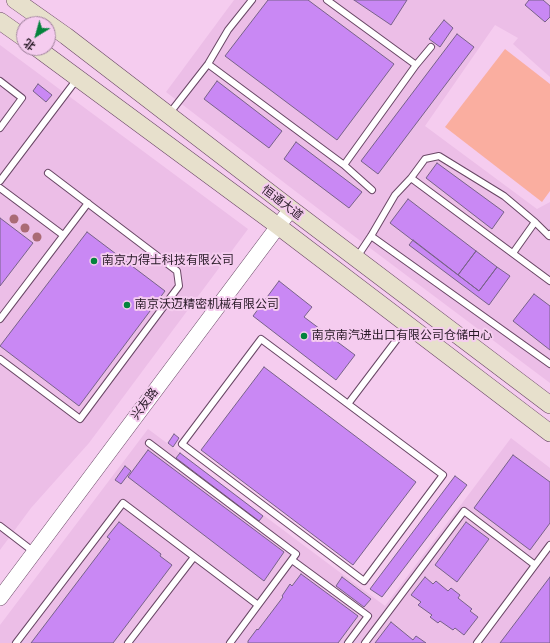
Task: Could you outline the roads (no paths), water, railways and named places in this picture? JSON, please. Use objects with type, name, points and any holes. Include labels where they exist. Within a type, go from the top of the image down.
[{"type":"main road","name":"恒通大道","points":[[15,0],[66,36],[356,259],[550,405]]},
{"type":"main road","points":[[0,21],[16,32]]},
{"type":"main road","name":"恒通大道","points":[[48,56],[278,226],[550,433]]},
{"type":"street","name":"兴友路","points":[[0,598],[291,209]]},
{"type":"lane","points":[[168,115],[208,64],[228,30],[252,0]]},
{"type":"lane","points":[[327,0],[416,65]]},
{"type":"lane","points":[[344,165],[416,65],[431,47]]},
{"type":"lane","points":[[208,64],[344,165],[372,190]]},
{"type":"lane","points":[[0,181],[78,78]]},
{"type":"lane","points":[[0,81],[22,98],[0,128]]},
{"type":"lane","points":[[356,259],[395,195],[411,178],[425,159],[439,156],[504,196],[550,236]]},
{"type":"lane","points":[[0,359],[80,419],[179,286],[177,270],[48,173]]},
{"type":"lane","points":[[411,178],[550,281]]},
{"type":"lane","points":[[0,188],[64,235]]},
{"type":"lane","points":[[0,319],[88,203]]},
{"type":"lane","points":[[513,253],[535,222]]},
{"type":"lane","points":[[371,236],[550,364]]},
{"type":"lane","points":[[348,404],[408,325]]},
{"type":"lane","points":[[261,339],[348,404],[443,475],[364,581],[182,444],[261,339]]},
{"type":"lane","points":[[149,443],[296,554],[230,643]]},
{"type":"lane","points":[[16,643],[123,503],[258,605]]},
{"type":"lane","points":[[365,643],[464,511],[535,565]]},
{"type":"lane","points":[[0,526],[34,552]]},
{"type":"lane","points":[[477,643],[550,544]]},
{"type":"lane","points":[[128,643],[194,557]]},
{"type":"lane","points":[[292,560],[368,616],[348,643]]},
{"type":"place","name":"南京力得士科技有限公司","points":[[94,261]]},
{"type":"place","name":"南京沃迈精密机械有限公司","points":[[127,305]]},
{"type":"place","name":"南京南汽进出口有限公司仓储中心","points":[[304,336]]}]
